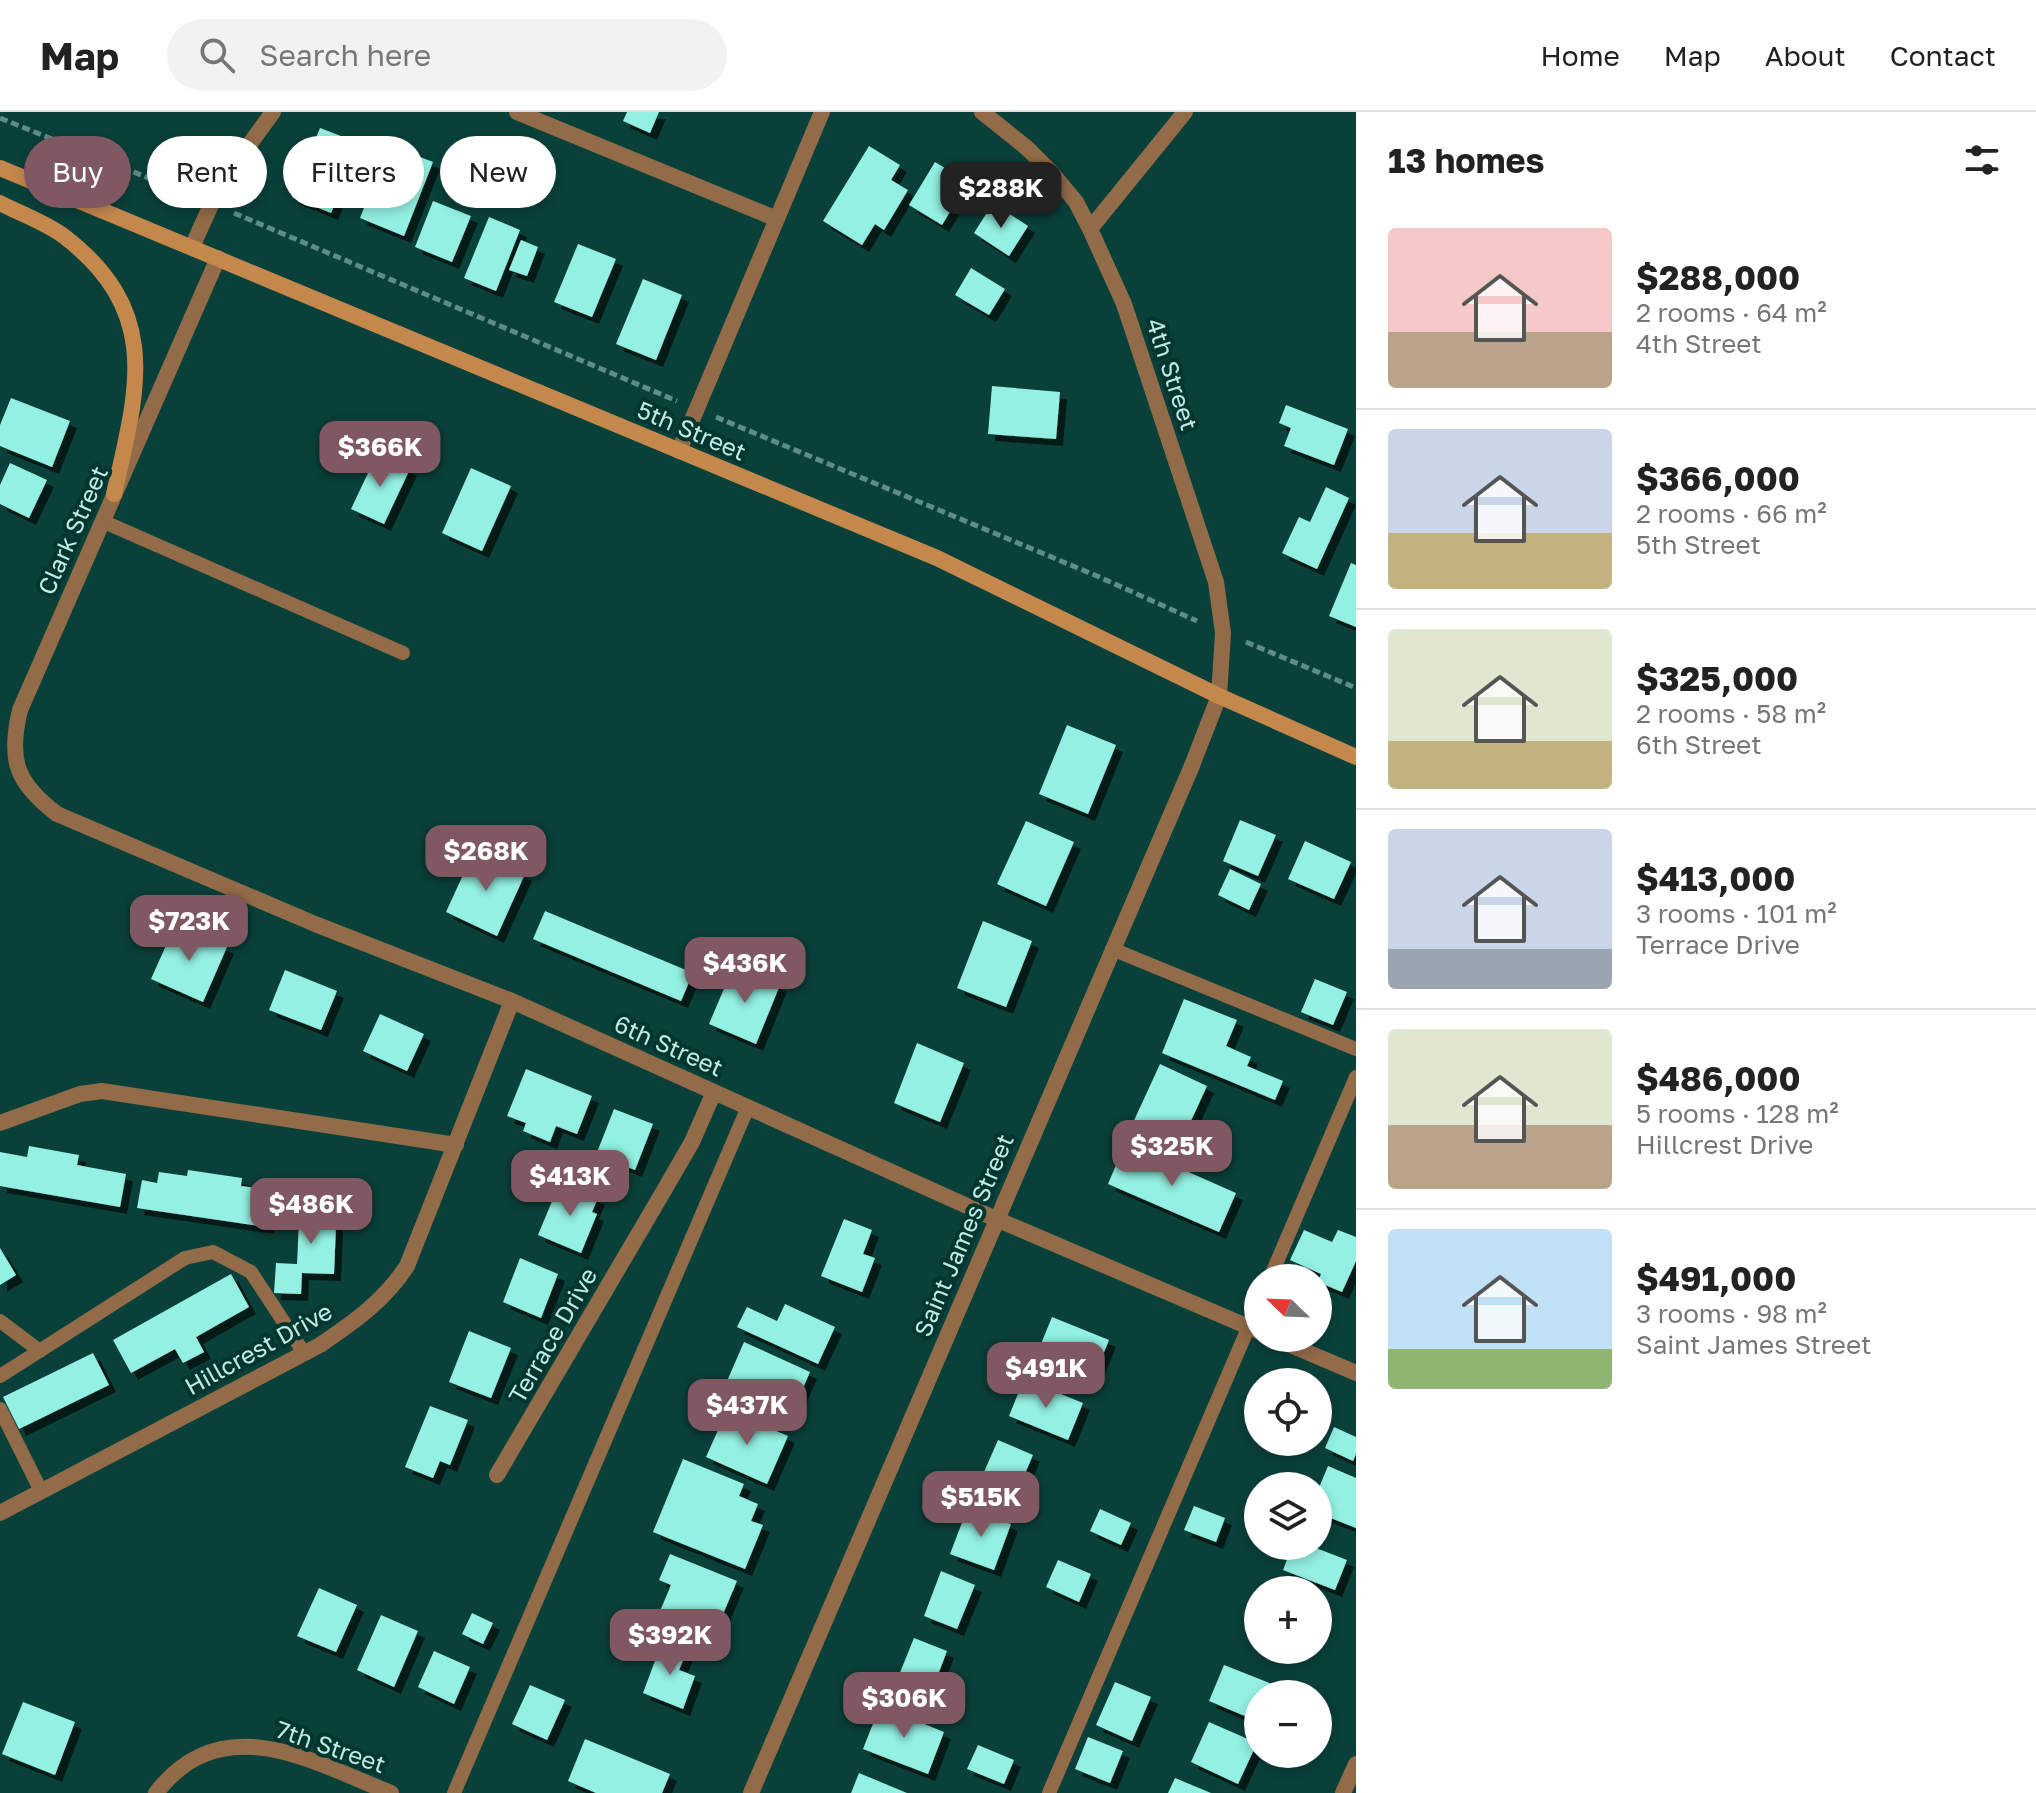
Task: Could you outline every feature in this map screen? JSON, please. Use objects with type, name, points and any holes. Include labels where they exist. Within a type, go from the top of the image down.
[{"type":"main road","name":"5th Street","points":[[0,168],[950,564],[1219,696],[1356,757]]},
{"type":"main road","points":[[0,203],[63,235],[97,266],[116,294],[130,324],[137,359],[135,399],[114,494]]},
{"type":"street","points":[[192,247],[220,185],[273,112]]},
{"type":"street","points":[[517,112],[777,219]]},
{"type":"street","points":[[679,451],[822,112]]},
{"type":"street","name":"4th Street","points":[[982,112],[1027,148],[1076,202],[1124,304],[1216,582],[1223,633],[1219,696]]},
{"type":"street","points":[[1090,229],[1185,112]]},
{"type":"street","name":"Clark Street","points":[[57,814],[25,787],[15,760],[13,737],[20,710],[218,258]]},
{"type":"street","name":"Saint James Street","points":[[751,1793],[1191,768],[1219,696]]},
{"type":"street","name":"6th Street","points":[[57,814],[315,924],[512,1001],[996,1219],[1244,1325]]},
{"type":"street","name":"Hillcrest Drive","points":[[0,1513],[304,1353],[366,1313],[392,1288],[407,1266],[512,1001]]},
{"type":"street","points":[[0,1123],[80,1094],[102,1091],[456,1145]]},
{"type":"street","name":"Terrace Drive","points":[[497,1475],[673,1176],[714,1092]]},
{"type":"street","points":[[1307,1352],[1356,1373]]},
{"type":"street","name":"7th Street","points":[[156,1793],[182,1766],[207,1752],[234,1745],[264,1747],[294,1754],[391,1793]]},
{"type":"street","points":[[1343,1793],[1356,1764]]},
{"type":"lane","points":[[102,521],[403,653]]},
{"type":"lane","points":[[1112,949],[1356,1049]]},
{"type":"lane","points":[[1276,1264],[1356,1077]]},
{"type":"lane","points":[[454,1793],[748,1107]]},
{"type":"lane","points":[[0,1376],[185,1258],[213,1252],[251,1272],[304,1353]]},
{"type":"lane","points":[[0,1321],[40,1351]]},
{"type":"lane","points":[[1049,1793],[1244,1349]]},
{"type":"lane","points":[[0,1409],[41,1491]]},
{"type":"building","points":[[627,112],[659,112],[650,133],[623,121]]},
{"type":"building","points":[[320,128],[341,136],[317,136]]},
{"type":"building","points":[[869,146],[900,165],[891,180],[908,190],[884,230],[875,224],[862,245],[823,221]]},
{"type":"building","points":[[424,159],[433,162],[424,185]]},
{"type":"building","points":[[935,162],[968,182],[942,225],[909,205]]},
{"type":"building","points":[[433,201],[440,204],[440,208],[451,208],[471,216],[452,262],[415,247]]},
{"type":"building","points":[[993,203],[1028,226],[1009,256],[974,233]]},
{"type":"building","points":[[364,208],[415,208],[404,236],[360,218]]},
{"type":"building","points":[[489,217],[520,230],[496,291],[464,278]]},
{"type":"building","points":[[521,240],[538,247],[527,276],[509,270]]},
{"type":"building","points":[[578,244],[616,259],[592,317],[554,302]]},
{"type":"building","points":[[971,268],[1005,289],[989,315],[955,295]]},
{"type":"building","points":[[643,279],[682,295],[656,360],[616,344]]},
{"type":"building","points":[[992,386],[1060,392],[1056,439],[988,434]]},
{"type":"building","points":[[11,398],[70,421],[52,467],[0,446],[0,425]]},
{"type":"building","points":[[1286,405],[1348,429],[1334,465],[1284,446],[1291,428],[1279,423]]},
{"type":"building","points":[[377,454],[410,469],[384,524],[351,509]]},
{"type":"building","points":[[10,463],[47,480],[29,518],[0,504],[0,485]]},
{"type":"building","points":[[471,468],[511,486],[482,551],[442,533]]},
{"type":"building","points":[[1326,487],[1349,498],[1317,569],[1282,553],[1299,517],[1310,522]]},
{"type":"building","points":[[1351,563],[1356,565],[1356,627],[1329,616]]},
{"type":"building","points":[[1067,725],[1116,745],[1088,814],[1039,794]]},
{"type":"building","points":[[1240,820],[1276,835],[1258,876],[1223,861]]},
{"type":"building","points":[[1026,821],[1074,842],[1046,906],[997,884]]},
{"type":"building","points":[[1305,841],[1351,862],[1334,899],[1288,879]]},
{"type":"building","points":[[474,851],[525,874],[497,936],[446,912]]},
{"type":"building","points":[[1230,869],[1261,884],[1249,910],[1218,895]]},
{"type":"building","points":[[545,911],[693,973],[681,1001],[533,939]]},
{"type":"building","points":[[983,921],[1032,941],[1006,1007],[957,988]]},
{"type":"building","points":[[176,923],[227,947],[203,1002],[151,979]]},
{"type":"building","points":[[734,965],[780,985],[756,1044],[709,1024]]},
{"type":"building","points":[[285,970],[337,991],[321,1030],[269,1010]]},
{"type":"building","points":[[1315,979],[1347,992],[1333,1025],[1301,1012]]},
{"type":"building","points":[[1184,999],[1237,1020],[1226,1046],[1251,1057],[1247,1066],[1283,1081],[1275,1100],[1162,1053]]},
{"type":"building","points":[[380,1014],[424,1034],[407,1071],[363,1051]]},
{"type":"building","points":[[917,1043],[964,1063],[940,1122],[894,1103]]},
{"type":"building","points":[[1160,1064],[1207,1086],[1178,1149],[1131,1127]]},
{"type":"building","points":[[526,1069],[592,1096],[577,1134],[556,1126],[550,1142],[523,1131],[526,1123],[507,1116]]},
{"type":"building","points":[[614,1109],[653,1124],[635,1170],[596,1155]]},
{"type":"building","points":[[1125,1144],[1236,1193],[1219,1232],[1108,1184]]},
{"type":"building","points":[[29,1146],[79,1155],[77,1165],[126,1174],[120,1207],[0,1186],[0,1152],[27,1157]]},
{"type":"building","points":[[188,1170],[242,1178],[241,1186],[273,1190],[267,1227],[137,1208],[142,1180],[157,1183],[159,1172],[187,1176]]},
{"type":"building","points":[[560,1182],[598,1198],[592,1212],[597,1214],[581,1253],[538,1235]]},
{"type":"building","points":[[300,1200],[337,1201],[334,1274],[302,1273],[301,1294],[274,1293],[276,1263],[297,1264]]},
{"type":"building","points":[[844,1219],[872,1230],[863,1254],[875,1258],[862,1292],[821,1276]]},
{"type":"building","points":[[1304,1230],[1332,1242],[1338,1230],[1356,1237],[1356,1261],[1342,1292],[1332,1288],[1332,1264],[1299,1264],[1290,1260]]},
{"type":"building","points":[[0,1248],[16,1275],[0,1285]]},
{"type":"building","points":[[520,1258],[558,1274],[541,1318],[503,1302]]},
{"type":"building","points":[[231,1274],[249,1307],[196,1337],[204,1352],[183,1363],[175,1349],[131,1373],[113,1340]]},
{"type":"building","points":[[785,1304],[835,1327],[818,1364],[737,1327],[747,1307],[777,1321]]},
{"type":"building","points":[[1052,1317],[1109,1340],[1093,1379],[1036,1356]]},
{"type":"building","points":[[469,1331],[511,1348],[491,1398],[449,1382]]},
{"type":"building","points":[[744,1342],[810,1372],[787,1424],[721,1395]]},
{"type":"building","points":[[93,1353],[109,1385],[19,1429],[3,1397]]},
{"type":"building","points":[[1024,1379],[1083,1403],[1068,1440],[1009,1416]]},
{"type":"building","points":[[430,1406],[468,1420],[450,1465],[440,1461],[433,1478],[405,1467]]},
{"type":"building","points":[[727,1410],[788,1436],[767,1484],[706,1457]]},
{"type":"building","points":[[1334,1427],[1356,1437],[1353,1461],[1332,1451]]},
{"type":"building","points":[[998,1440],[1033,1455],[1012,1503],[977,1488]]},
{"type":"building","points":[[683,1459],[744,1484],[739,1496],[758,1504],[751,1521],[763,1525],[745,1569],[653,1532]]},
{"type":"building","points":[[1328,1466],[1356,1478],[1356,1528],[1332,1519],[1332,1472],[1326,1472]]},
{"type":"building","points":[[1194,1506],[1225,1518],[1216,1542],[1184,1530]]},
{"type":"building","points":[[968,1507],[1011,1524],[994,1570],[950,1554]]},
{"type":"building","points":[[1100,1509],[1131,1523],[1121,1545],[1090,1531]]},
{"type":"building","points":[[670,1554],[737,1581],[715,1633],[704,1629],[699,1641],[655,1623],[671,1585],[659,1580]]},
{"type":"building","points":[[1332,1554],[1347,1560],[1335,1590],[1332,1589],[1332,1576],[1299,1576],[1283,1570],[1287,1560],[1332,1560]]},
{"type":"building","points":[[1058,1560],[1091,1574],[1079,1602],[1046,1587]]},
{"type":"building","points":[[941,1571],[975,1585],[957,1629],[924,1616]]},
{"type":"building","points":[[319,1588],[357,1605],[336,1652],[297,1636]]},
{"type":"building","points":[[472,1613],[493,1623],[483,1644],[462,1634]]},
{"type":"building","points":[[381,1615],[418,1631],[394,1687],[357,1670]]},
{"type":"building","points":[[914,1638],[947,1651],[931,1693],[897,1680]]},
{"type":"building","points":[[662,1642],[687,1651],[679,1670],[695,1676],[683,1709],[643,1693]]},
{"type":"building","points":[[434,1651],[470,1667],[454,1704],[418,1687]]},
{"type":"building","points":[[1224,1665],[1262,1680],[1244,1680],[1244,1716],[1209,1701]]},
{"type":"building","points":[[1115,1682],[1151,1697],[1132,1741],[1096,1725]]},
{"type":"building","points":[[530,1685],[565,1700],[547,1740],[512,1724]]},
{"type":"building","points":[[23,1702],[75,1722],[55,1775],[2,1754]]},
{"type":"building","points":[[880,1706],[944,1732],[928,1774],[863,1749]]},
{"type":"building","points":[[1209,1722],[1244,1737],[1245,1768],[1238,1784],[1191,1762]]},
{"type":"building","points":[[1088,1737],[1123,1751],[1110,1783],[1075,1769]]},
{"type":"building","points":[[585,1739],[670,1774],[662,1793],[596,1793],[568,1781]]},
{"type":"building","points":[[978,1745],[1014,1760],[1004,1784],[967,1769]]},
{"type":"building","points":[[859,1773],[907,1793],[851,1793]]},
{"type":"building","points":[[1175,1778],[1211,1793],[1168,1793]]}]
